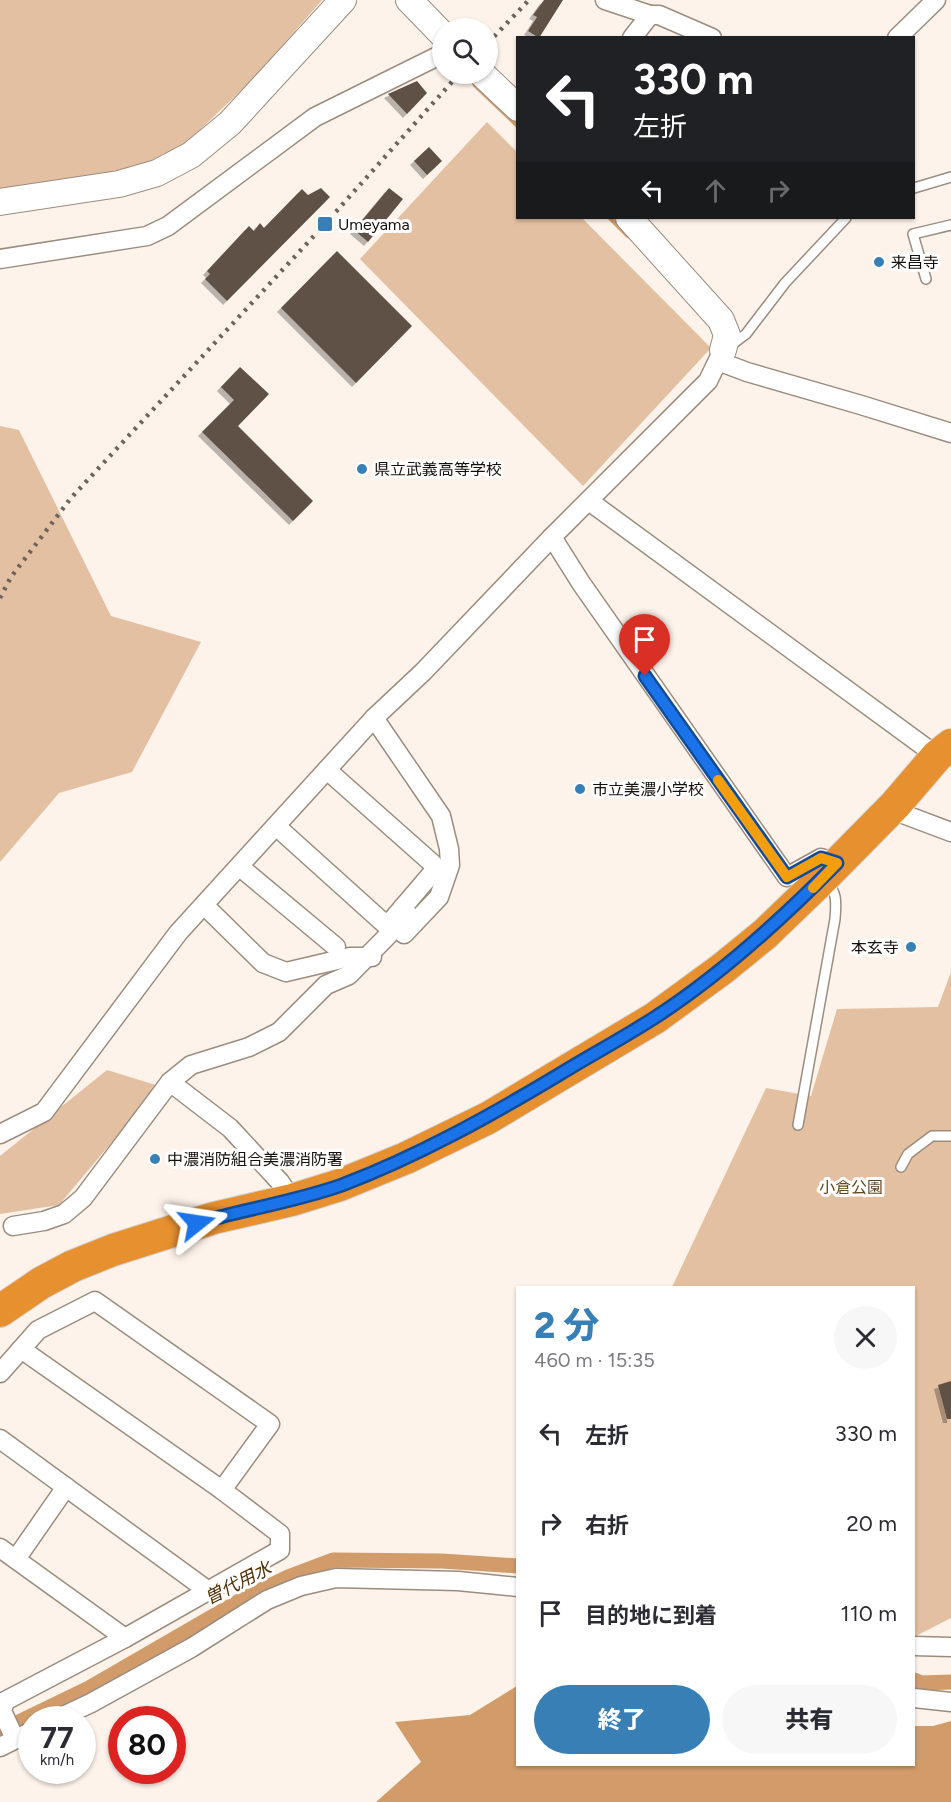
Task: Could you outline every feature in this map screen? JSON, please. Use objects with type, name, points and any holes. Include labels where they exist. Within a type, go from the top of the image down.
[{"type":"highway","points":[[0,1311],[41,1283],[73,1266],[113,1250],[214,1218],[292,1200],[340,1185],[384,1168],[488,1118],[655,1018],[722,969],[765,934],[830,871],[895,805],[944,750]]},
{"type":"street","points":[[0,202],[119,184],[157,173],[191,155],[230,123],[343,0]]},
{"type":"street","points":[[409,0],[432,23]]},
{"type":"street","points":[[425,0],[434,18]]},
{"type":"street","points":[[605,0],[650,15],[659,15],[684,31],[704,36]]},
{"type":"street","points":[[899,36],[936,0]]},
{"type":"street","points":[[634,36],[650,15]]},
{"type":"street","points":[[0,259],[147,236],[158,231],[168,226],[315,117],[432,59]]},
{"type":"street","points":[[493,84],[516,106]]},
{"type":"street","points":[[0,1134],[44,1112],[178,933],[374,718],[423,672],[552,537],[708,381],[721,356],[727,335],[721,320],[630,219]]},
{"type":"street","points":[[721,356],[747,372],[951,433]]},
{"type":"street","points":[[589,501],[944,750]]},
{"type":"street","points":[[552,537],[581,583],[787,877],[821,858],[830,871]]},
{"type":"street","points":[[205,906],[263,963],[286,972],[350,957],[374,957],[407,931],[439,897],[450,865],[449,849],[441,816],[374,718]]},
{"type":"street","points":[[276,826],[387,926],[433,873],[433,864],[327,770]]},
{"type":"street","points":[[895,805],[903,814],[951,832]]},
{"type":"street","points":[[240,867],[336,947]]},
{"type":"street","points":[[13,1226],[44,1221],[64,1214],[83,1198],[170,1082],[191,1065],[249,1047],[279,1032],[326,985],[349,975],[408,915],[403,907]]},
{"type":"street","points":[[170,1082],[230,1128],[280,1182],[292,1200]]},
{"type":"street","points":[[0,1372],[38,1330],[95,1302],[270,1424],[222,1490]]},
{"type":"street","points":[[15,1739],[2,1711],[5,1701],[125,1638],[280,1550],[280,1534],[222,1490],[21,1349]]},
{"type":"street","points":[[0,1439],[207,1590]]},
{"type":"street","points":[[16,1559],[66,1487]]},
{"type":"street","points":[[0,1548],[125,1638]]},
{"type":"street","points":[[85,1706],[191,1648],[267,1600],[301,1586],[336,1578],[458,1581],[516,1587]]},
{"type":"street","points":[[915,1646],[951,1647]]},
{"type":"street","points":[[915,1698],[951,1702]]},
{"type":"lane","points":[[915,188],[951,177]]},
{"type":"lane","points":[[721,356],[746,334],[785,283],[845,219]]},
{"type":"lane","points":[[926,279],[913,234],[951,225]]},
{"type":"lane","points":[[798,1125],[835,919],[836,901],[830,871]]},
{"type":"lane","points":[[901,1167],[908,1154],[932,1136],[951,1136]]},
{"type":"green space","points":[[0,0],[322,0],[254,78],[183,146],[139,169],[0,198]]},
{"type":"green space","points":[[487,122],[516,151],[516,219],[583,219],[711,348],[583,486],[360,259]]},
{"type":"green space","points":[[0,426],[19,430],[111,616],[201,642],[132,772],[59,793],[0,862]]},
{"type":"green space","name":"小倉公園","points":[[951,972],[951,1618],[915,1636],[915,1286],[672,1286],[766,1088],[811,1096],[837,1009],[938,1007]]},
{"type":"green space","points":[[107,1070],[159,1086],[59,1205],[0,1214],[0,1156]]},
{"type":"shaded area","points":[[516,1687],[516,1766],[915,1766],[915,1726],[933,1726],[951,1721],[951,1802],[376,1802],[421,1762],[395,1722],[470,1715]]},
{"type":"building","points":[[544,0],[563,0],[540,36],[528,31],[537,17],[533,15]]},
{"type":"building","points":[[417,81],[427,93],[407,114],[388,94]]},
{"type":"building","points":[[429,147],[442,161],[427,175],[414,161]]},
{"type":"building","points":[[321,188],[330,197],[227,301],[205,279],[210,274],[207,271],[249,226],[254,231],[260,223],[264,228],[302,189],[308,195]]},
{"type":"building","points":[[389,188],[403,199],[368,242],[354,230]]},
{"type":"building","points":[[337,251],[412,326],[356,383],[281,308]]},
{"type":"building","points":[[240,367],[269,394],[238,426],[313,501],[293,521],[202,432],[234,400],[221,387]]},
{"type":"building","points":[[951,1381],[951,1419],[947,1419],[938,1385]]},
{"type":"waterway","points":[[475,85],[516,124]]},
{"type":"waterway","points":[[611,219],[628,236]]},
{"type":"waterway","name":"曽代用水","points":[[0,1731],[89,1688],[241,1600],[288,1577],[333,1560],[442,1561],[516,1566]]},
{"type":"waterway","name":"曽代用水","points":[[915,1680],[921,1683],[951,1682]]},
{"type":"railway","points":[[498,33],[529,0]]},
{"type":"railway","points":[[0,598],[11,577],[71,498],[325,224],[450,84]]},
{"type":"slow traffic","points":[[718,780],[787,877],[821,858],[837,863],[813,888]]},
{"type":"place","name":"Umeyama","points":[[325,224]]},
{"type":"place","name":"来昌寺","points":[[879,262]]},
{"type":"place","name":"県立武義高等学校","points":[[362,469]]},
{"type":"place","name":"市立美濃小学校","points":[[580,789]]},
{"type":"place","name":"本玄寺","points":[[911,947]]},
{"type":"place","name":"中濃消防組合美濃消防署","points":[[155,1159]]},
{"type":"route","points":[[197,1223],[292,1200],[340,1185],[384,1168],[488,1118],[655,1018],[765,934],[837,863],[821,858],[787,877],[645,676]]}]
